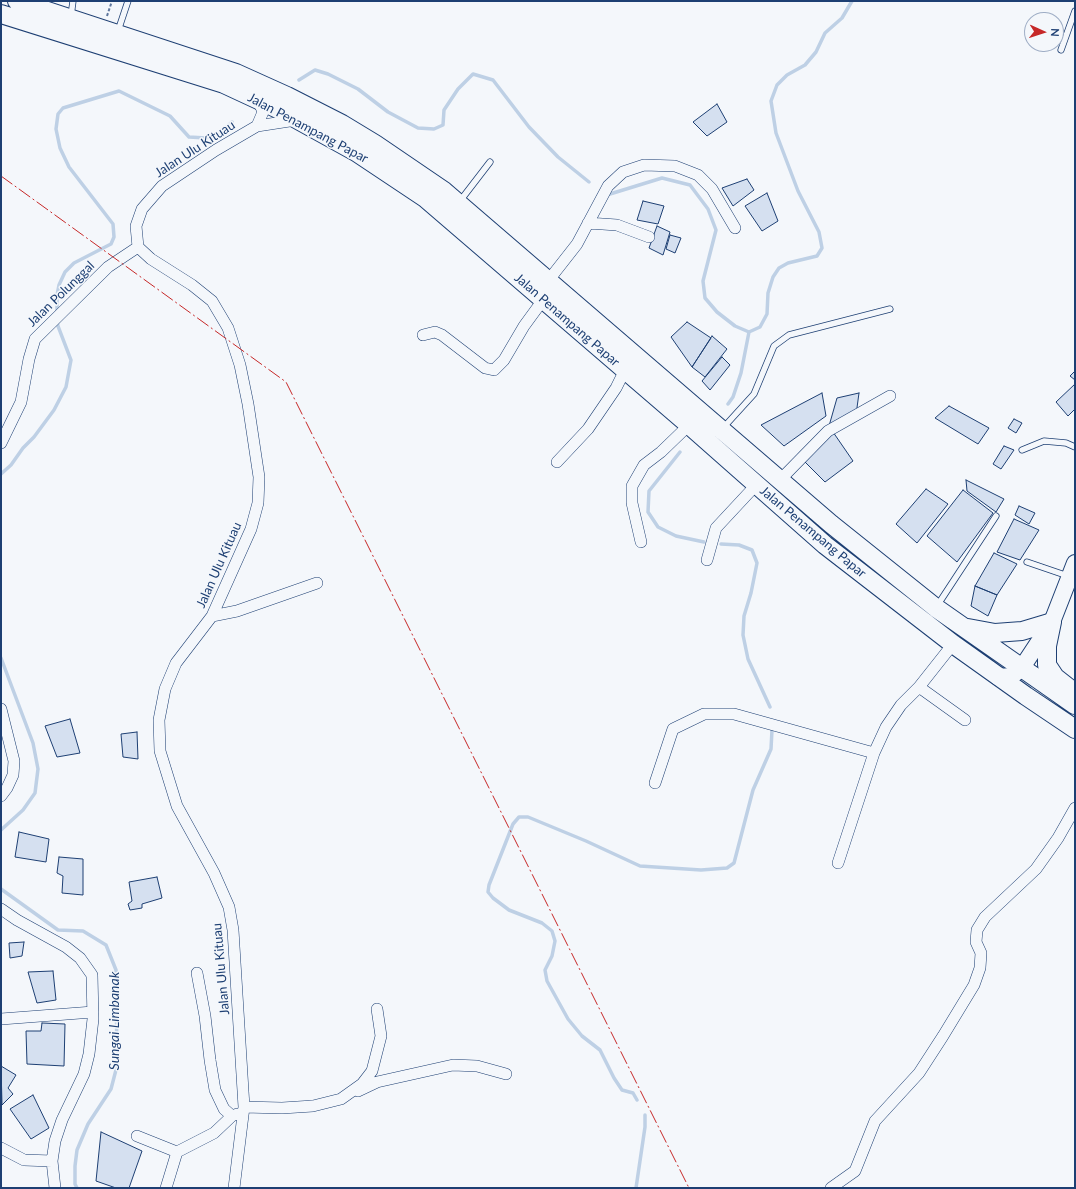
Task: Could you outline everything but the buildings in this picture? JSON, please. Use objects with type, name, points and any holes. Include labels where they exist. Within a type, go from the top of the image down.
[{"type":"main road","name":"Jalan Penampang Papar","points":[[17,1],[72,9],[117,33],[236,73],[287,96],[342,124],[375,144],[444,191],[831,524],[936,608],[1075,705]]},
{"type":"main road","name":"Jalan Penampang Papar","points":[[1,14],[224,84],[298,120],[356,152],[425,198],[689,425],[825,545],[953,644],[998,677],[1075,729]]},
{"type":"main road","points":[[739,444],[735,447],[733,452],[742,472]]},
{"type":"main road","points":[[1072,570],[1052,622],[1047,646],[1047,665],[1055,677],[1069,688],[1075,700]]},
{"type":"main road","points":[[963,627],[995,633],[1022,631],[1052,622]]},
{"type":"main road","points":[[998,677],[1012,676],[1021,668],[1052,622]]},
{"type":"street","points":[[257,126],[263,112],[258,100]]},
{"type":"street","name":"Jalan Ulu Kituau","points":[[234,1188],[244,1109],[236,955],[229,907],[214,873],[177,806],[160,751],[159,720],[164,689],[176,663],[212,616],[252,529],[258,503],[258,477],[248,404],[240,365],[228,328],[212,301],[192,285],[151,260],[138,247],[136,234],[138,216],[162,186],[216,150],[257,126],[298,120]]},
{"type":"street","points":[[548,281],[577,244],[608,186],[624,172],[644,165],[675,166],[698,175],[712,189],[735,228]]},
{"type":"street","points":[[588,223],[617,224],[649,237]]},
{"type":"street","name":"Jalan Polunggal","points":[[1,443],[21,402],[34,339],[108,268],[138,247]]},
{"type":"street","points":[[423,335],[435,332],[442,335],[485,368],[494,370],[504,360],[524,326],[543,300]]},
{"type":"street","points":[[557,462],[588,429],[616,388],[625,370]]},
{"type":"street","points":[[780,480],[828,431],[890,396]]},
{"type":"street","points":[[641,542],[632,503],[632,486],[644,465],[661,452],[689,425]]},
{"type":"street","points":[[707,560],[716,528],[756,485]]},
{"type":"street","points":[[212,616],[237,611],[317,583]]},
{"type":"street","points":[[838,862],[874,754],[886,727],[901,705],[919,687],[953,644]]},
{"type":"street","points":[[919,687],[965,720]]},
{"type":"street","points":[[1,709],[14,761],[14,775],[1,796]]},
{"type":"street","points":[[655,783],[673,729],[704,714],[734,714],[874,754]]},
{"type":"street","points":[[831,1188],[855,1171],[875,1121],[919,1073],[974,985],[980,968],[981,953],[976,942],[977,930],[985,917],[1036,869],[1058,838],[1075,808]]},
{"type":"street","points":[[1,909],[17,920],[66,947],[80,958],[92,975],[93,1012],[89,1054],[84,1074],[62,1120],[55,1141],[52,1161],[55,1188]]},
{"type":"street","points":[[197,973],[216,1090],[224,1109],[232,1116]]},
{"type":"street","points":[[341,1099],[362,1084],[372,1071],[381,1036],[377,1009]]},
{"type":"street","points":[[1,1020],[93,1012]]},
{"type":"street","points":[[166,1188],[177,1152],[214,1133],[232,1116],[244,1109],[313,1106],[341,1099],[377,1082],[453,1065],[476,1066],[506,1074]]},
{"type":"street","points":[[137,1136],[177,1152]]},
{"type":"street","points":[[1,1148],[7,1153],[24,1160],[52,1161]]},
{"type":"lane","points":[[117,33],[128,1]]},
{"type":"lane","points":[[1064,42],[1075,11]]},
{"type":"lane","points":[[458,203],[490,162]]},
{"type":"lane","points":[[722,430],[754,394],[774,346],[789,335],[890,310]]},
{"type":"lane","points":[[1022,450],[1044,441],[1066,443],[1075,447]]},
{"type":"lane","points":[[936,608],[996,516]]},
{"type":"lane","points":[[1027,562],[1072,570]]},
{"type":"waterway","points":[[610,194],[662,178],[690,185],[708,209],[716,230],[703,281],[705,298],[717,312],[735,326],[749,332],[760,327],[767,314],[768,293],[773,277],[779,268],[788,263],[817,256],[822,248],[819,232],[798,191],[776,133],[771,101],[777,85],[787,75],[805,65],[816,52],[825,33],[842,18],[852,1]]},
{"type":"waterway","points":[[299,80],[315,70],[328,74],[358,89],[388,112],[418,128],[434,129],[443,125],[444,110],[458,89],[473,74],[493,80],[529,127],[558,157],[589,182]]},
{"type":"waterway","name":"Sungai Limbanak","points":[[57,313],[57,295],[59,285],[65,272],[74,263],[111,244],[114,237],[113,224],[69,167],[60,148],[56,129],[58,114],[63,108],[119,91],[170,116],[189,137],[206,138],[220,133],[232,122]]},
{"type":"waterway","name":"Sungai Limbanak","points":[[1,474],[11,465],[23,448],[34,437],[54,410],[66,387],[71,360],[57,321]]},
{"type":"waterway","points":[[728,404],[733,397],[741,373],[749,332]]},
{"type":"waterway","points":[[680,452],[649,491],[648,512],[658,527],[676,536],[704,542]]},
{"type":"waterway","points":[[721,544],[739,545],[752,550],[757,563],[751,593],[744,616],[743,635],[748,659],[770,707]]},
{"type":"waterway","name":"Sungai Limbanak","points":[[1,658],[33,743],[38,769],[35,793],[23,810],[1,830]]},
{"type":"waterway","points":[[637,1100],[633,1093],[622,1090],[614,1078],[600,1050],[582,1036],[568,1019],[547,981],[545,970],[552,956],[555,941],[552,931],[542,923],[509,910],[493,898],[488,892],[489,885],[513,824],[519,817],[528,817],[586,841],[640,866],[701,870],[727,868],[734,863],[753,790],[771,749],[772,730]]},
{"type":"waterway","name":"Sungai Limbanak","points":[[1,889],[58,930],[83,931],[106,945],[116,970],[117,1066],[111,1089],[88,1124],[77,1150],[75,1166],[75,1184],[77,1188]]},
{"type":"waterway","points":[[636,1188],[645,1127],[645,1115]]},
{"type":"power","points":[[1,176],[286,382],[689,1188]]}]
